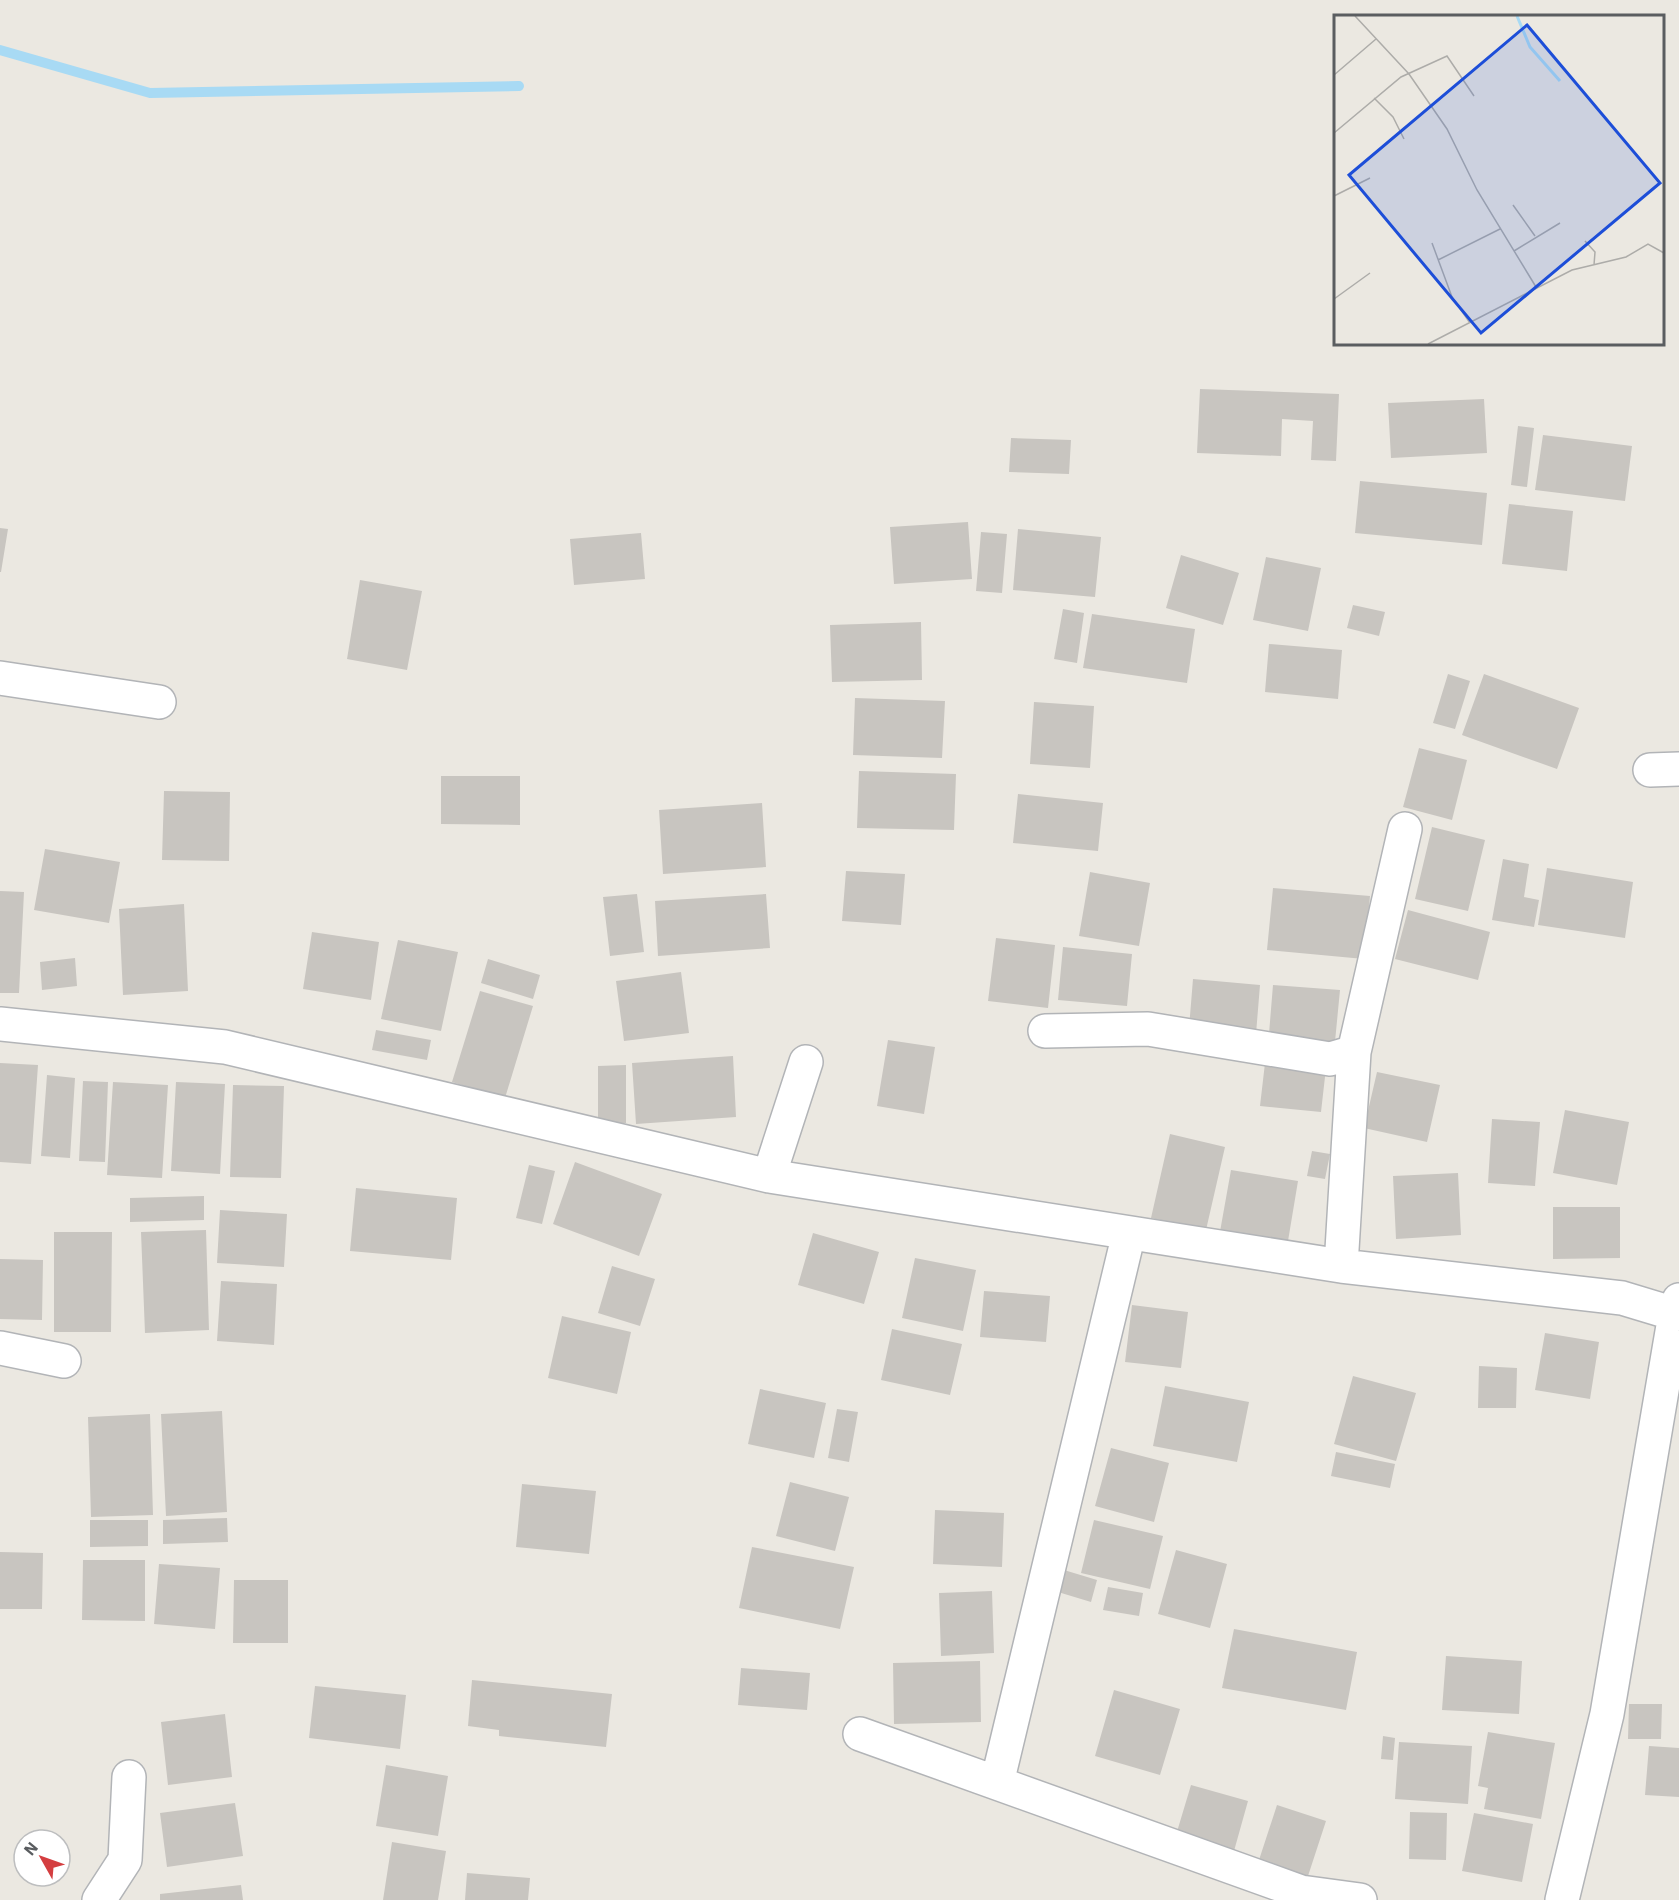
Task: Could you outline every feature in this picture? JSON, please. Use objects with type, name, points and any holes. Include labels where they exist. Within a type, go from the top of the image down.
[{"type":"street","points":[[0,678],[159,702]]},
{"type":"street","points":[[1341,1266],[1354,1052],[1405,829]]},
{"type":"street","points":[[0,1024],[225,1047],[769,1176],[1341,1266],[1622,1298],[1677,1307],[1607,1714],[1562,1900]]},
{"type":"street","points":[[1045,1030],[1148,1029],[1330,1059],[1354,1052]]},
{"type":"street","points":[[769,1176],[806,1062]]},
{"type":"street","points":[[997,1783],[1129,1233]]},
{"type":"street","points":[[0,1348],[64,1361]]},
{"type":"street","points":[[860,1734],[1301,1892],[1360,1900]]},
{"type":"street","points":[[99,1900],[125,1860],[129,1777]]},
{"type":"building","points":[[1200,389],[1339,394],[1336,461],[1311,460],[1313,421],[1282,419],[1281,456],[1197,453]]},
{"type":"building","points":[[1484,399],[1487,453],[1391,458],[1388,403]]},
{"type":"building","points":[[1518,426],[1534,428],[1527,487],[1511,485]]},
{"type":"building","points":[[1543,435],[1632,446],[1625,501],[1535,490]]},
{"type":"building","points":[[1011,438],[1071,440],[1069,474],[1009,472]]},
{"type":"building","points":[[1360,481],[1487,493],[1482,545],[1355,533]]},
{"type":"building","points":[[1509,504],[1573,511],[1567,571],[1502,564]]},
{"type":"building","points":[[968,522],[972,579],[894,584],[890,527]]},
{"type":"building","points":[[0,528],[8,529],[1,572],[0,572]]},
{"type":"building","points":[[1018,529],[1101,537],[1095,597],[1013,590]]},
{"type":"building","points":[[981,532],[1007,534],[1002,593],[976,591]]},
{"type":"building","points":[[641,533],[645,579],[574,585],[570,539]]},
{"type":"building","points":[[1181,555],[1239,573],[1223,625],[1166,608]]},
{"type":"building","points":[[1266,557],[1321,568],[1308,631],[1253,620]]},
{"type":"building","points":[[360,580],[422,591],[407,670],[347,659]]},
{"type":"building","points":[[1353,605],[1385,612],[1379,636],[1347,628]]},
{"type":"building","points":[[1063,609],[1084,613],[1077,663],[1054,659]]},
{"type":"building","points":[[1092,614],[1195,629],[1187,683],[1083,668]]},
{"type":"building","points":[[921,622],[922,680],[832,682],[830,625]]},
{"type":"building","points":[[1269,644],[1342,650],[1338,699],[1265,692]]},
{"type":"building","points":[[1448,674],[1470,681],[1455,729],[1433,723]]},
{"type":"building","points":[[1484,674],[1579,708],[1557,769],[1462,735]]},
{"type":"building","points":[[855,698],[945,701],[942,758],[853,755]]},
{"type":"building","points":[[1034,702],[1094,706],[1090,768],[1030,764]]},
{"type":"building","points":[[1419,748],[1467,760],[1452,820],[1403,807]]},
{"type":"building","points":[[859,771],[956,774],[954,830],[857,828]]},
{"type":"building","points":[[441,776],[520,776],[520,825],[441,824]]},
{"type":"building","points":[[164,791],[230,792],[229,861],[162,860]]},
{"type":"building","points":[[1018,794],[1103,803],[1098,851],[1013,843]]},
{"type":"building","points":[[762,803],[766,867],[663,874],[659,810]]},
{"type":"building","points":[[1432,827],[1485,840],[1468,911],[1415,899]]},
{"type":"building","points":[[45,849],[120,862],[109,923],[34,910]]},
{"type":"building","points":[[1503,859],[1529,864],[1524,897],[1539,900],[1534,927],[1492,920]]},
{"type":"building","points":[[1547,868],[1633,882],[1625,938],[1538,925]]},
{"type":"building","points":[[846,871],[905,874],[901,925],[842,921]]},
{"type":"building","points":[[1090,872],[1150,883],[1139,946],[1079,936]]},
{"type":"building","points":[[1273,888],[1370,896],[1364,959],[1267,950]]},
{"type":"building","points":[[0,891],[24,892],[19,993],[0,993]]},
{"type":"building","points":[[637,894],[644,952],[610,956],[603,897]]},
{"type":"building","points":[[766,894],[770,948],[658,956],[655,901]]},
{"type":"building","points":[[184,904],[188,991],[123,995],[119,909]]},
{"type":"building","points":[[1408,910],[1490,932],[1478,980],[1395,959]]},
{"type":"building","points":[[312,932],[379,942],[371,1000],[303,989]]},
{"type":"building","points":[[996,938],[1055,945],[1048,1008],[988,1001]]},
{"type":"building","points":[[398,940],[458,952],[441,1031],[381,1019]]},
{"type":"building","points":[[1063,947],[1132,954],[1127,1006],[1058,1000]]},
{"type":"building","points":[[75,958],[77,986],[42,990],[40,962]]},
{"type":"building","points":[[488,959],[540,975],[533,999],[481,983]]},
{"type":"building","points":[[681,972],[689,1033],[624,1041],[616,981]]},
{"type":"building","points":[[1193,979],[1260,985],[1256,1034],[1189,1028]]},
{"type":"building","points":[[1273,985],[1340,990],[1334,1052],[1268,1046]]},
{"type":"building","points":[[480,991],[533,1006],[505,1098],[452,1082]]},
{"type":"building","points":[[376,1030],[431,1040],[427,1060],[372,1050]]},
{"type":"building","points":[[888,1040],[935,1047],[924,1114],[877,1106]]},
{"type":"building","points":[[733,1056],[736,1117],[636,1124],[632,1063]]},
{"type":"building","points":[[0,1063],[38,1065],[31,1164],[0,1162]]},
{"type":"building","points":[[1265,1063],[1326,1068],[1321,1112],[1260,1106]]},
{"type":"building","points":[[626,1065],[626,1123],[598,1123],[598,1066]]},
{"type":"building","points":[[1377,1072],[1440,1085],[1427,1142],[1364,1128]]},
{"type":"building","points":[[47,1075],[75,1078],[70,1158],[41,1156]]},
{"type":"building","points":[[83,1081],[108,1082],[105,1162],[79,1161]]},
{"type":"building","points":[[113,1082],[168,1085],[162,1178],[107,1175]]},
{"type":"building","points":[[176,1082],[225,1084],[220,1174],[171,1171]]},
{"type":"building","points":[[233,1085],[284,1086],[281,1178],[230,1177]]},
{"type":"building","points":[[1565,1110],[1629,1122],[1617,1185],[1553,1173]]},
{"type":"building","points":[[1492,1119],[1540,1122],[1535,1186],[1488,1183]]},
{"type":"building","points":[[1170,1134],[1225,1147],[1206,1230],[1151,1218]]},
{"type":"building","points":[[1312,1151],[1330,1154],[1325,1179],[1307,1176]]},
{"type":"building","points":[[575,1162],[662,1194],[639,1256],[553,1224]]},
{"type":"building","points":[[529,1165],[555,1171],[542,1224],[516,1218]]},
{"type":"building","points":[[1231,1170],[1298,1181],[1287,1247],[1216,1254]]},
{"type":"building","points":[[1458,1173],[1461,1235],[1396,1239],[1393,1176]]},
{"type":"building","points":[[356,1188],[457,1198],[451,1260],[350,1251]]},
{"type":"building","points":[[204,1196],[204,1220],[130,1222],[130,1198]]},
{"type":"building","points":[[1553,1207],[1620,1207],[1620,1258],[1553,1259]]},
{"type":"building","points":[[220,1210],[287,1214],[284,1267],[217,1263]]},
{"type":"building","points":[[206,1230],[209,1330],[145,1333],[141,1232]]},
{"type":"building","points":[[54,1232],[112,1232],[111,1332],[54,1332]]},
{"type":"building","points":[[813,1233],[879,1252],[864,1304],[798,1285]]},
{"type":"building","points":[[915,1258],[976,1270],[963,1331],[902,1318]]},
{"type":"building","points":[[0,1259],[43,1260],[42,1320],[0,1319]]},
{"type":"building","points":[[612,1266],[655,1279],[640,1326],[598,1313]]},
{"type":"building","points":[[221,1281],[277,1284],[274,1345],[217,1341]]},
{"type":"building","points":[[984,1291],[1050,1296],[1046,1342],[980,1337]]},
{"type":"building","points":[[1132,1305],[1188,1312],[1181,1368],[1125,1362]]},
{"type":"building","points":[[562,1316],[631,1332],[617,1394],[548,1378]]},
{"type":"building","points":[[892,1329],[962,1344],[950,1395],[881,1380]]},
{"type":"building","points":[[1545,1333],[1599,1342],[1590,1399],[1535,1390]]},
{"type":"building","points":[[1479,1366],[1517,1368],[1516,1408],[1478,1408]]},
{"type":"building","points":[[1353,1376],[1416,1393],[1396,1461],[1334,1444]]},
{"type":"building","points":[[1165,1386],[1249,1402],[1237,1462],[1153,1446]]},
{"type":"building","points":[[760,1389],[826,1403],[814,1458],[748,1444]]},
{"type":"building","points":[[837,1409],[858,1412],[849,1462],[828,1458]]},
{"type":"building","points":[[222,1411],[227,1512],[166,1516],[161,1414]]},
{"type":"building","points":[[150,1414],[153,1515],[91,1517],[88,1417]]},
{"type":"building","points":[[1111,1448],[1169,1463],[1154,1522],[1095,1506]]},
{"type":"building","points":[[1336,1452],[1395,1464],[1390,1488],[1331,1476]]},
{"type":"building","points":[[790,1482],[849,1497],[835,1551],[776,1536]]},
{"type":"building","points":[[522,1484],[596,1491],[589,1554],[516,1547]]},
{"type":"building","points":[[935,1510],[1004,1513],[1002,1567],[933,1564]]},
{"type":"building","points":[[227,1518],[228,1542],[163,1544],[163,1520]]},
{"type":"building","points":[[90,1520],[148,1520],[148,1546],[90,1547]]},
{"type":"building","points":[[1094,1520],[1163,1536],[1150,1589],[1081,1573]]},
{"type":"building","points":[[752,1547],[854,1567],[840,1629],[739,1608]]},
{"type":"building","points":[[1176,1550],[1227,1564],[1210,1628],[1158,1614]]},
{"type":"building","points":[[0,1552],[43,1553],[42,1609],[0,1609]]},
{"type":"building","points":[[83,1560],[145,1560],[145,1621],[82,1620]]},
{"type":"building","points":[[159,1564],[220,1568],[215,1629],[154,1624]]},
{"type":"building","points":[[1064,1570],[1097,1580],[1091,1602],[1058,1592]]},
{"type":"building","points":[[234,1580],[288,1580],[288,1643],[233,1643]]},
{"type":"building","points":[[1108,1587],[1143,1593],[1139,1616],[1103,1610]]},
{"type":"building","points":[[992,1591],[994,1653],[941,1656],[939,1593]]},
{"type":"building","points":[[1234,1629],[1357,1652],[1346,1710],[1222,1688]]},
{"type":"building","points":[[1446,1656],[1522,1661],[1519,1714],[1442,1710]]},
{"type":"building","points":[[980,1661],[981,1722],[894,1724],[893,1663]]},
{"type":"building","points":[[741,1668],[810,1673],[807,1710],[738,1705]]},
{"type":"building","points":[[472,1680],[612,1694],[606,1747],[499,1736],[499,1730],[468,1726]]},
{"type":"building","points":[[315,1686],[406,1695],[400,1749],[309,1738]]},
{"type":"building","points":[[1114,1690],[1180,1709],[1160,1775],[1095,1756]]},
{"type":"building","points":[[1629,1704],[1662,1704],[1661,1739],[1628,1739]]},
{"type":"building","points":[[225,1714],[232,1777],[168,1785],[161,1722]]},
{"type":"building","points":[[1488,1732],[1555,1743],[1541,1819],[1484,1809],[1488,1788],[1478,1786]]},
{"type":"building","points":[[1383,1736],[1395,1738],[1393,1760],[1381,1759]]},
{"type":"building","points":[[1399,1742],[1472,1746],[1468,1804],[1395,1799]]},
{"type":"building","points":[[1649,1746],[1679,1748],[1679,1797],[1645,1795]]},
{"type":"building","points":[[386,1765],[448,1776],[438,1836],[376,1826]]},
{"type":"building","points":[[1191,1785],[1248,1801],[1234,1851],[1176,1835]]},
{"type":"building","points":[[235,1803],[243,1856],[167,1867],[160,1813]]},
{"type":"building","points":[[1277,1805],[1326,1821],[1308,1876],[1259,1860]]},
{"type":"building","points":[[1410,1812],[1447,1813],[1446,1860],[1409,1859]]},
{"type":"building","points":[[1474,1813],[1533,1824],[1522,1882],[1462,1871]]},
{"type":"building","points":[[392,1842],[446,1851],[438,1900],[383,1900]]},
{"type":"building","points":[[467,1873],[530,1878],[528,1900],[465,1900]]},
{"type":"building","points":[[241,1885],[243,1900],[160,1900],[160,1894]]},
{"type":"waterway","points":[[0,50],[150,93],[519,86]]}]
